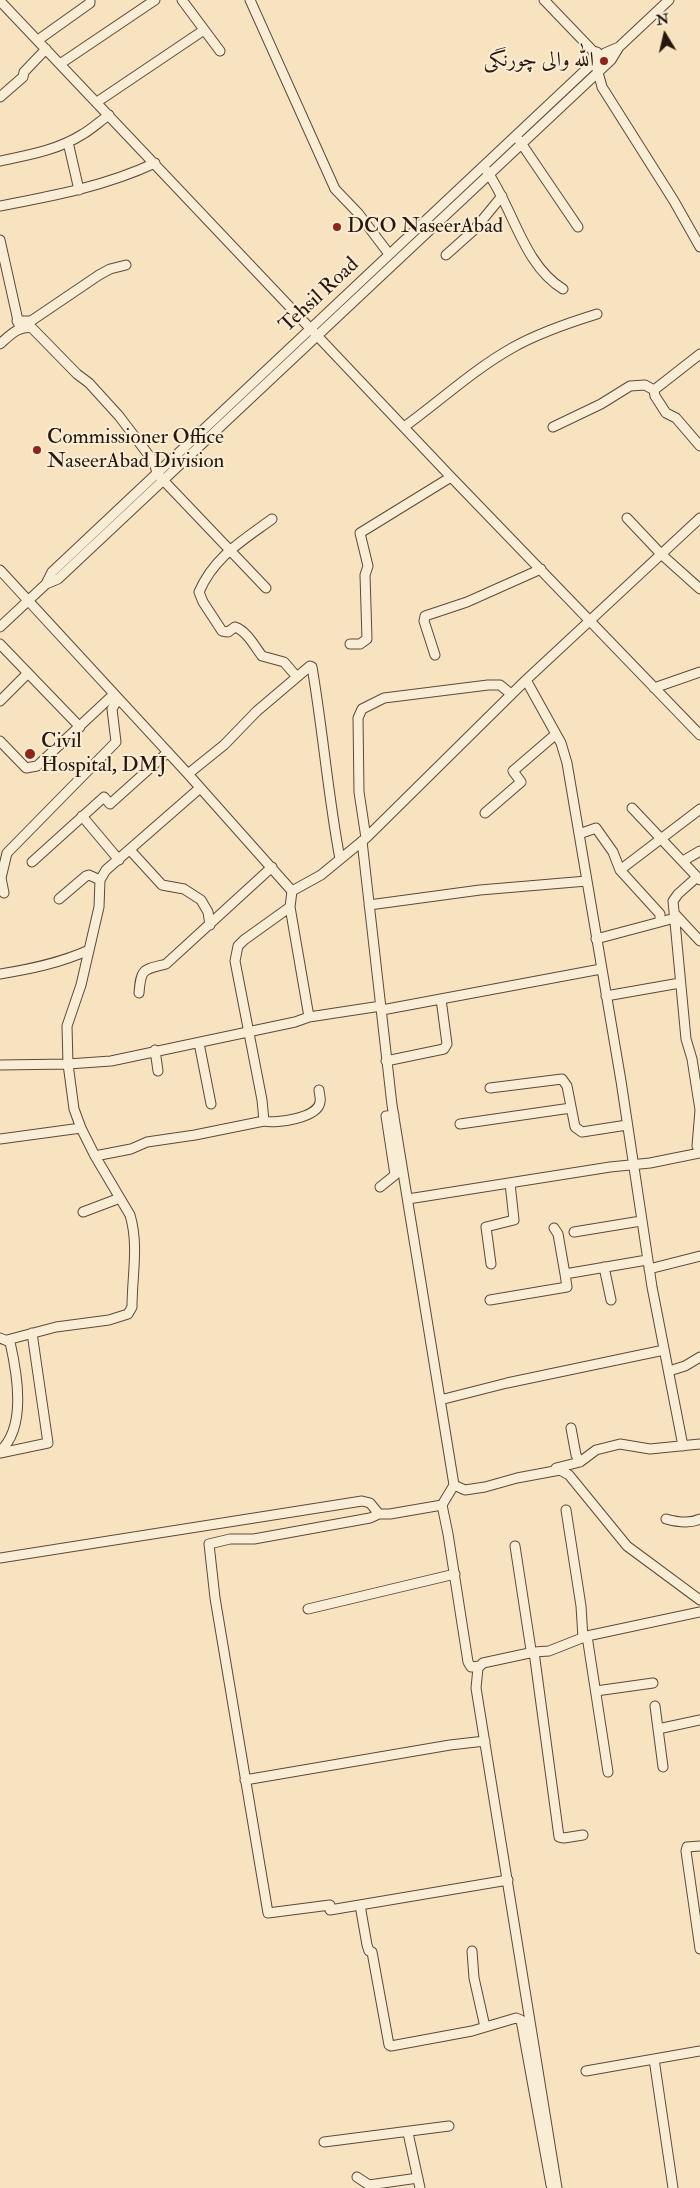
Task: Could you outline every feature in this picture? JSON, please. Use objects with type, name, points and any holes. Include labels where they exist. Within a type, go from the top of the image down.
[{"type":"street","points":[[38,40],[90,3],[90,0]]},
{"type":"street","points":[[60,64],[155,0]]},
{"type":"street","points":[[182,0],[220,51]]},
{"type":"street","points":[[250,0],[335,189],[358,213],[390,254]]},
{"type":"street","points":[[544,0],[593,51],[608,56]]},
{"type":"street","points":[[0,627],[46,584],[58,579],[163,480],[315,331],[489,174],[518,140],[598,71],[608,56],[669,0]]},
{"type":"street","points":[[0,1],[404,427],[700,735]]},
{"type":"street","points":[[0,14],[10,11]]},
{"type":"street","points":[[97,102],[204,30]]},
{"type":"street","points":[[0,98],[23,77],[24,72],[46,49]]},
{"type":"street","points":[[593,51],[594,62],[602,87],[674,201],[700,248]]},
{"type":"street","name":"Tehsil Road","points":[[46,584],[52,572],[157,473],[315,331],[390,254],[483,166],[518,140],[594,62],[608,56]]},
{"type":"street","points":[[0,161],[30,155],[68,142],[83,134],[109,115]]},
{"type":"street","points":[[518,140],[578,227]]},
{"type":"street","points":[[68,142],[79,190]]},
{"type":"street","points":[[0,206],[79,190],[133,173],[154,163]]},
{"type":"street","points":[[483,166],[502,196],[536,264],[551,281],[563,289]]},
{"type":"street","points":[[446,255],[474,230],[502,196]]},
{"type":"street","points":[[0,240],[19,325]]},
{"type":"street","points":[[0,344],[19,325],[31,320],[105,272],[126,265]]},
{"type":"street","points":[[404,427],[476,372],[513,348],[565,324],[597,314]]},
{"type":"street","points":[[19,325],[32,328],[77,374],[89,383],[137,439],[154,462],[157,473],[163,480],[266,588]]},
{"type":"street","points":[[654,390],[700,354]]},
{"type":"street","points":[[553,427],[601,404],[630,386],[645,385],[654,390]]},
{"type":"street","points":[[654,390],[654,396],[666,414],[676,418],[700,446]]},
{"type":"street","points":[[350,644],[360,644],[367,639],[365,575],[368,566],[360,533],[452,477]]},
{"type":"street","points":[[627,518],[661,554],[700,589]]},
{"type":"street","points":[[292,891],[321,875],[364,839],[526,680],[700,518]]},
{"type":"street","points":[[272,520],[229,551],[214,565],[199,592],[203,602],[222,631],[228,632],[238,628],[262,656],[284,662],[297,677]]},
{"type":"street","points":[[436,655],[424,621],[425,616],[467,602],[541,569]]},
{"type":"street","points":[[0,570],[168,752],[292,891],[290,907],[309,1017]]},
{"type":"street","points":[[0,644],[80,726]]},
{"type":"street","points":[[188,774],[224,745],[257,711],[308,666],[312,668],[340,860]]},
{"type":"street","points":[[654,688],[700,672]]},
{"type":"street","points":[[0,701],[28,674]]},
{"type":"street","points":[[526,680],[556,734],[567,763],[648,1264],[683,1446]]},
{"type":"street","points":[[512,694],[500,685],[488,685],[384,698],[362,709],[358,718],[359,792],[386,1061],[454,1485],[442,1505],[455,1574],[468,1662],[471,1667],[480,1666],[483,1663],[534,1652],[549,1651],[585,1637],[700,1612]]},
{"type":"street","points":[[0,740],[26,768],[31,769],[37,766],[116,696]]},
{"type":"street","points":[[4,893],[1,878],[7,853],[116,742],[112,709],[116,696]]},
{"type":"street","points":[[485,812],[521,782],[513,771],[556,734]]},
{"type":"street","points":[[32,862],[104,797],[110,804],[168,752]]},
{"type":"street","points":[[3,1339],[56,1327],[109,1320],[128,1314],[132,1307],[136,1246],[130,1215],[95,1156],[74,1110],[68,1064],[67,1026],[81,985],[99,906],[100,880],[106,870],[200,788]]},
{"type":"street","points":[[408,1199],[633,1164],[650,1163],[700,1152],[697,1146],[700,1110],[696,1058],[686,1039],[674,901],[678,894],[699,879],[632,808]]},
{"type":"street","points":[[620,870],[700,809]]},
{"type":"street","points":[[82,816],[119,860]]},
{"type":"street","points":[[579,834],[596,828],[613,852],[620,870],[660,914],[660,921]]},
{"type":"street","points":[[130,850],[162,885],[184,889],[201,900],[208,912],[210,925]]},
{"type":"street","points":[[683,861],[700,851]]},
{"type":"street","points":[[139,993],[140,975],[144,971],[166,964],[272,867]]},
{"type":"street","points":[[59,899],[86,876],[89,875],[100,880]]},
{"type":"street","points":[[369,905],[480,890],[587,881]]},
{"type":"street","points":[[264,1121],[262,1100],[235,961],[238,946],[254,932],[290,907]]},
{"type":"street","points":[[596,939],[675,916]]},
{"type":"street","points":[[675,916],[700,941]]},
{"type":"street","points":[[0,974],[38,968],[89,950]]},
{"type":"street","points":[[0,1065],[110,1061],[295,1022],[309,1017],[382,1008],[601,969]]},
{"type":"street","points":[[606,996],[680,983]]},
{"type":"street","points":[[386,1061],[444,1049],[447,1044],[441,998]]},
{"type":"street","points":[[199,1043],[211,1104]]},
{"type":"street","points":[[155,1050],[158,1071]]},
{"type":"street","points":[[490,1088],[562,1079],[567,1086],[575,1127],[582,1132],[627,1125]]},
{"type":"street","points":[[95,1156],[131,1149],[147,1142],[195,1135],[264,1121],[270,1123],[292,1119],[311,1113],[318,1107],[320,1102],[319,1090]]},
{"type":"street","points":[[460,1124],[571,1108]]},
{"type":"street","points":[[380,1187],[395,1175],[386,1116],[394,1115]]},
{"type":"street","points":[[0,1139],[81,1128]]},
{"type":"street","points":[[491,1264],[486,1227],[514,1220],[510,1183]]},
{"type":"street","points":[[84,1212],[120,1198]]},
{"type":"street","points":[[574,1232],[641,1221]]},
{"type":"street","points":[[490,1300],[567,1287],[558,1234],[554,1228]]},
{"type":"street","points":[[565,1274],[604,1267],[648,1264],[700,1256]]},
{"type":"street","points":[[604,1267],[611,1300]]},
{"type":"street","points":[[0,1452],[48,1443],[32,1333]]},
{"type":"street","points":[[0,1452],[6,1446],[11,1435],[18,1405],[17,1379],[10,1342],[3,1339]]},
{"type":"street","points":[[440,1400],[516,1381],[664,1350]]},
{"type":"street","points":[[668,1371],[684,1366],[700,1357]]},
{"type":"street","points":[[571,1428],[576,1455],[580,1462]]},
{"type":"street","points":[[454,1485],[504,1478],[580,1462],[596,1450],[620,1444],[650,1449],[700,1444]]},
{"type":"street","points":[[454,1485],[465,1490],[560,1470],[569,1475],[627,1546],[700,1600]]},
{"type":"street","points":[[0,1558],[362,1501],[370,1503],[378,1512],[390,1514],[442,1505]]},
{"type":"street","points":[[566,1510],[608,1772]]},
{"type":"street","points":[[378,1512],[370,1518],[254,1539],[230,1539],[209,1544],[215,1598],[268,1913],[330,1905],[330,1910],[508,1880]]},
{"type":"street","points":[[666,1519],[680,1522],[700,1519]]},
{"type":"street","points":[[516,1546],[531,1650],[534,1652],[559,1837],[583,1835]]},
{"type":"street","points":[[308,1609],[455,1574]]},
{"type":"street","points":[[480,1666],[476,1688],[557,2188]]},
{"type":"street","points":[[596,1691],[653,1683]]},
{"type":"street","points":[[655,1706],[662,1767]]},
{"type":"street","points":[[658,1729],[700,1720]]},
{"type":"street","points":[[245,1780],[450,1745],[486,1741]]},
{"type":"street","points":[[700,1846],[688,1847],[686,1851],[700,1949]]},
{"type":"street","points":[[360,1905],[367,1945],[369,1951],[372,1952],[388,2044],[400,2044],[485,2027],[516,2018],[521,2020],[552,2188]]},
{"type":"street","points":[[472,1951],[474,1978],[485,2027]]},
{"type":"street","points":[[586,2071],[700,2051]]},
{"type":"street","points":[[654,2059],[673,2188]]},
{"type":"street","points":[[324,2142],[408,2133],[449,2126]]},
{"type":"street","points":[[408,2133],[420,2188]]},
{"type":"street","points":[[357,2177],[368,2185],[418,2178]]},
{"type":"place","name":"اللہ والی چورنگی","points":[[604,61]]},
{"type":"place","name":"DCO NaseerAbad","points":[[337,227]]},
{"type":"place","name":"Commissioner Office NaseerAbad Division","points":[[37,450]]},
{"type":"place","name":"Civil Hospital, DMJ","points":[[30,754]]}]
